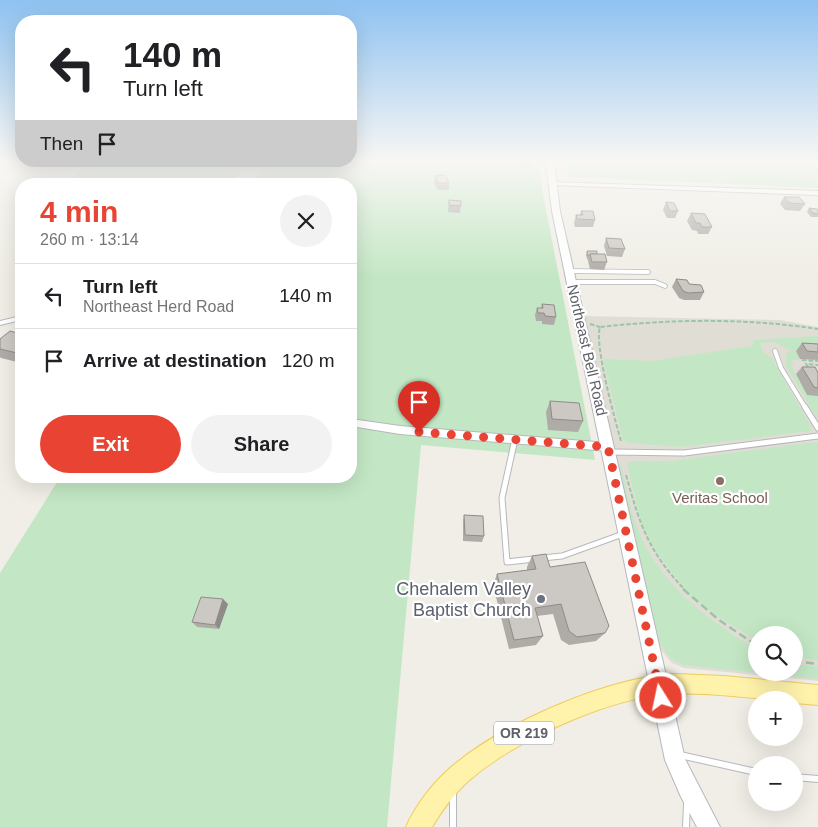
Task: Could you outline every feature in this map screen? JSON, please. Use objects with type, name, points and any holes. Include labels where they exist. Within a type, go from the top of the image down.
[{"type":"main road","name":"Northeast Bell Road","points":[[555,201],[674,754],[688,790],[709,827]]},
{"type":"main road","name":"OR 219","points":[[418,827],[439,797],[453,782],[485,756],[530,730],[602,699],[658,685],[683,683],[818,695]]},
{"type":"street","points":[[0,323],[15,319]]},
{"type":"street","points":[[357,423],[386,429],[515,439],[609,449]]},
{"type":"lane","points":[[570,276],[648,272]]},
{"type":"lane","points":[[570,276],[656,282],[665,286]]},
{"type":"lane","points":[[775,351],[781,368],[818,428]]},
{"type":"lane","points":[[609,449],[684,453],[818,436]]},
{"type":"lane","points":[[515,439],[502,498],[507,562],[562,556],[626,533]]},
{"type":"lane","points":[[674,754],[748,770]]},
{"type":"lane","points":[[803,778],[818,779]]},
{"type":"lane","points":[[453,782],[453,827]]},
{"type":"lane","points":[[686,827],[688,790]]},
{"type":"path","points":[[621,441],[606,379],[598,333],[600,327],[650,321],[780,323],[818,328]]},
{"type":"path","points":[[802,360],[818,361]]},
{"type":"path","points":[[811,372],[806,364],[818,365]]},
{"type":"path","points":[[626,472],[638,518],[658,560],[672,579],[721,623],[748,640]]},
{"type":"path","points":[[803,662],[818,664]]},
{"type":"shaded area","name":"Veritas School","points":[[584,316],[780,320],[818,327],[818,681],[803,680],[803,626],[748,626],[748,674],[684,668],[672,663],[657,644]]},
{"type":"green space","points":[[357,201],[544,201],[595,460],[421,445],[387,827],[0,827],[0,573],[57,483],[357,483]]},
{"type":"green space","points":[[818,336],[818,351],[795,350],[800,360],[791,360],[794,366],[791,366],[807,395],[818,396],[818,420],[785,364],[787,352],[792,351],[774,342],[761,343],[762,350],[772,358],[811,427],[810,431],[681,447],[629,443],[623,440],[603,359],[651,361],[752,346],[754,340]]},
{"type":"green space","points":[[818,442],[818,660],[803,658],[803,626],[748,626],[748,635],[720,618],[691,596],[655,550],[641,522],[627,464],[631,461],[672,461]]},
{"type":"green space","points":[[619,465],[621,465],[636,525],[656,564],[685,597],[702,612],[748,644],[748,672],[683,665],[669,656],[659,643]]},
{"type":"green space","points":[[803,665],[818,667],[818,679],[803,677]]},
{"type":"building","points":[[449,201],[461,201],[461,206],[449,205]]},
{"type":"building","points":[[787,201],[802,201],[805,204],[789,203]]},
{"type":"building","points":[[666,202],[674,203],[678,211],[670,211]]},
{"type":"building","points":[[809,208],[817,209],[818,214],[813,213]]},
{"type":"building","points":[[581,211],[593,211],[595,220],[577,219],[576,215],[583,215]]},
{"type":"building","points":[[691,213],[705,214],[712,227],[702,227],[700,223],[696,223]]},
{"type":"building","points":[[606,238],[621,239],[625,249],[609,248]]},
{"type":"building","points":[[587,251],[597,251],[597,254],[590,254],[588,256]]},
{"type":"building","points":[[590,254],[605,254],[607,262],[592,262]]},
{"type":"building","points":[[676,279],[687,280],[689,284],[701,285],[704,292],[688,293],[683,291]]},
{"type":"building","points":[[542,304],[554,305],[556,317],[538,313],[537,308],[543,308]]},
{"type":"building","points":[[10,331],[15,332],[15,353],[0,349],[0,339]]},
{"type":"building","points":[[802,343],[818,344],[818,352],[807,351]]},
{"type":"building","points":[[802,367],[815,367],[818,373],[818,388],[814,387]]},
{"type":"building","points":[[550,401],[579,403],[583,421],[552,419]]},
{"type":"building","points":[[464,515],[483,516],[484,536],[465,535]]},
{"type":"building","name":"Chehalem Valley Baptist Church","points":[[546,554],[550,567],[585,562],[609,626],[605,633],[577,637],[569,631],[561,604],[535,608],[543,636],[514,640],[497,574],[536,569],[532,556]]},
{"type":"building","points":[[201,597],[223,599],[215,625],[192,622]]},
{"type":"place","name":"Veritas School","points":[[720,481]]},
{"type":"place","name":"Chehalem Valley Baptist Church","points":[[541,599]]},
{"type":"route","points":[[419,432],[608,447],[661,698]]}]
